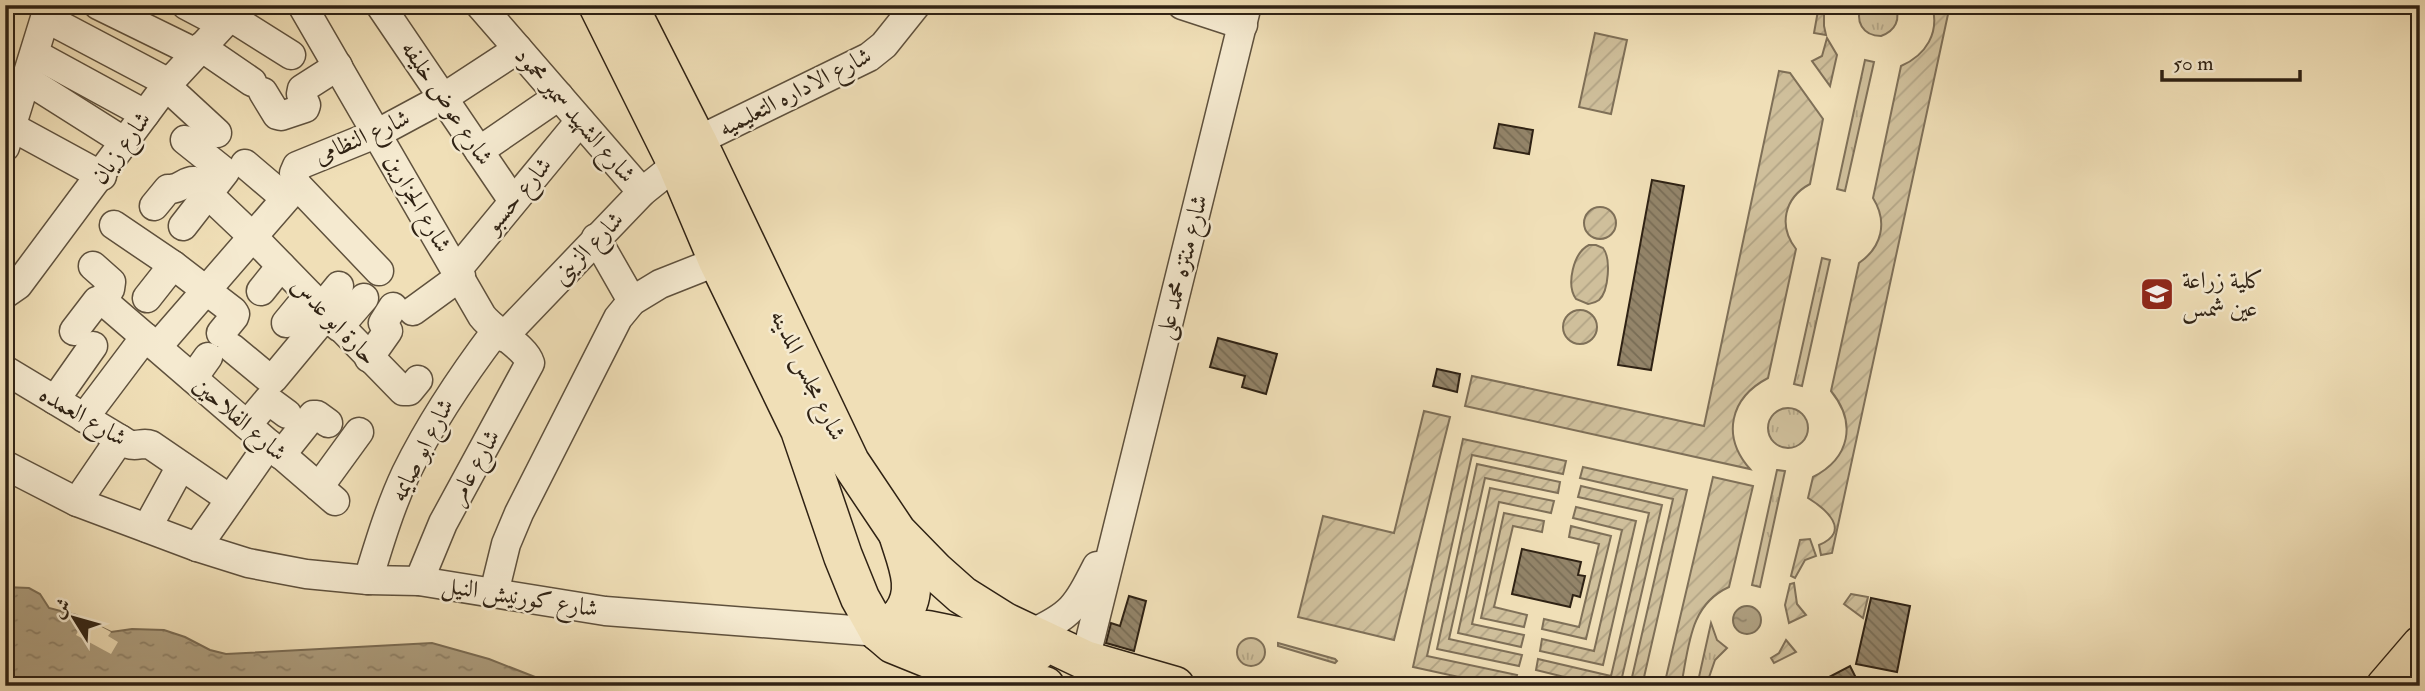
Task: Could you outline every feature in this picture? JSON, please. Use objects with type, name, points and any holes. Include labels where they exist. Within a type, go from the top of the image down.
[{"type":"highway","name":"شارع مجلس المدينه","points":[[598,5],[687,152],[850,462],[897,532],[934,571],[962,595],[1004,622],[1058,647]]},
{"type":"highway","name":"شارع مجلس المدينه","points":[[628,5],[687,152],[718,261],[800,430],[843,556],[860,597],[879,632]]},
{"type":"highway","points":[[879,632],[901,615],[912,587],[897,532]]},
{"type":"highway","points":[[879,632],[928,630],[1030,652],[1058,647],[1175,686]]},
{"type":"highway","name":"شارع كورنيش النيل","points":[[879,632],[892,644],[935,661],[1045,686]]},
{"type":"main road","points":[[2384,686],[2420,644]]},
{"type":"main road","points":[[2415,686],[2420,680]]},
{"type":"street","points":[[98,5],[198,50],[271,75]]},
{"type":"street","points":[[186,5],[231,15],[271,75],[277,115],[281,116],[306,106],[301,94],[302,89],[338,66]]},
{"type":"street","name":"شارع الجزارين","points":[[302,5],[482,316],[526,354]]},
{"type":"street","name":"شارع الاداره التعليميه","points":[[687,152],[869,57],[884,45],[916,5]]},
{"type":"street","points":[[1182,5],[1245,15]]},
{"type":"street","name":"شارع عوض خليفه","points":[[382,6],[513,201]]},
{"type":"street","name":"شارع الشهيد سمير محمود","points":[[482,6],[642,192]]},
{"type":"street","points":[[102,176],[8,137],[47,12],[168,85],[217,133]]},
{"type":"street","name":"شارع زيان","points":[[7,290],[18,285],[102,176],[145,114],[231,15]]},
{"type":"street","name":"شارع منتزه محمد على","points":[[1058,647],[1085,608],[1116,530],[1245,15]]},
{"type":"street","points":[[271,75],[318,31]]},
{"type":"street","name":"شارع النظامى","points":[[84,418],[151,342],[206,289],[291,191],[293,173],[297,166],[377,132],[443,98],[518,49]]},
{"type":"street","points":[[31,67],[145,114]]},
{"type":"street","points":[[31,67],[125,142]]},
{"type":"street","points":[[479,151],[559,96]]},
{"type":"street","name":"شارع حسبو","points":[[369,358],[388,331],[383,323],[459,273],[513,201],[580,121]]},
{"type":"street","points":[[140,242],[165,216],[208,195],[225,172],[185,139]]},
{"type":"street","name":"شارع الزينى","points":[[500,334],[642,192],[687,152]]},
{"type":"street","points":[[245,164],[291,191],[379,271]]},
{"type":"street","name":"حارة ابو عدس","points":[[208,195],[252,236],[369,358],[404,376]]},
{"type":"street","points":[[114,225],[206,289],[236,314],[213,354],[267,377],[273,379],[324,311]]},
{"type":"street","points":[[596,238],[632,301]]},
{"type":"street","points":[[494,593],[506,544],[519,513],[618,318],[632,301],[660,285],[718,261]]},
{"type":"street","points":[[146,298],[173,265]]},
{"type":"street","points":[[55,400],[97,301],[102,300],[110,289],[111,282],[93,266]]},
{"type":"street","points":[[261,291],[281,267]]},
{"type":"street","points":[[286,323],[324,311],[351,292]]},
{"type":"street","name":"شارع الفلاحين","points":[[102,300],[151,342],[213,354],[247,425],[327,494],[359,432]]},
{"type":"street","name":"شارع ابو صايمه","points":[[368,580],[385,526],[406,474],[461,376],[500,334]]},
{"type":"street","name":"شارع عامر","points":[[419,581],[443,523],[528,368],[530,363],[526,354]]},
{"type":"street","name":"شارع العمده","points":[[5,370],[120,439],[134,446],[146,443],[151,445],[230,499]]},
{"type":"street","points":[[247,425],[268,400],[287,414]]},
{"type":"street","points":[[197,547],[230,499],[275,449],[313,415],[328,423]]},
{"type":"street","points":[[77,502],[120,439]]},
{"type":"street","name":"شارع كورنيش النيل","points":[[5,465],[77,502],[197,547],[260,565],[306,574],[368,580],[419,581],[605,611],[879,632]]},
{"type":"street","points":[[147,528],[181,466]]},
{"type":"street","points":[[1058,647],[1059,620],[1085,608]]},
{"type":"green space","points":[[1819,5],[1824,5],[1826,35],[1814,33]]},
{"type":"green space","points":[[1862,5],[1894,5],[1896,24],[1881,36],[1869,33],[1860,22]]},
{"type":"green space","points":[[1932,5],[1950,5],[1832,553],[1821,555],[1819,545],[1829,539],[1835,527],[1828,514],[1808,498],[1813,477],[1835,460],[1846,439],[1844,415],[1831,391],[1859,263],[1873,249],[1880,234],[1880,216],[1873,198],[1901,66],[1918,56],[1929,42],[1934,25]]},
{"type":"green space","points":[[1595,33],[1627,40],[1611,114],[1579,107]]},
{"type":"green space","points":[[1827,38],[1837,55],[1830,86],[1812,61],[1822,56]]},
{"type":"green space","points":[[1865,60],[1874,62],[1845,191],[1837,189]]},
{"type":"green space","points":[[1779,71],[1790,73],[1823,119],[1810,184],[1794,197],[1786,213],[1787,231],[1796,249],[1768,378],[1745,396],[1734,419],[1735,444],[1750,469],[1465,406],[1472,376],[1704,426]]},
{"type":"green space","points":[[1600,207],[1612,211],[1616,223],[1612,235],[1600,239],[1588,235],[1584,223],[1588,211]]},
{"type":"green space","points":[[1589,245],[1603,248],[1608,266],[1607,282],[1602,296],[1596,302],[1588,304],[1576,299],[1572,278],[1575,262]]},
{"type":"green space","points":[[1822,258],[1830,260],[1802,386],[1794,384]]},
{"type":"green space","points":[[1580,310],[1592,315],[1597,327],[1592,339],[1580,344],[1568,339],[1563,327],[1568,315]]},
{"type":"green space","points":[[1788,408],[1802,414],[1808,428],[1802,442],[1788,448],[1774,442],[1768,428],[1774,414]]},
{"type":"green space","points":[[1424,411],[1450,417],[1394,640],[1298,617],[1323,516],[1394,533]]},
{"type":"green space","points":[[1463,439],[1566,461],[1563,474],[1472,455],[1427,656],[1517,675],[1514,686],[1500,686],[1413,667]]},
{"type":"green space","points":[[1477,464],[1560,482],[1558,493],[1485,478],[1449,639],[1522,655],[1519,666],[1437,649]]},
{"type":"green space","points":[[1583,467],[1687,490],[1642,686],[1630,686],[1673,499],[1580,478]]},
{"type":"green space","points":[[1777,470],[1785,471],[1760,587],[1752,585]]},
{"type":"green space","points":[[1713,477],[1753,486],[1729,587],[1716,595],[1698,616],[1689,642],[1681,686],[1664,686]]},
{"type":"green space","points":[[1581,486],[1662,505],[1620,686],[1601,686],[1536,670],[1538,659],[1611,676],[1649,513],[1578,497]]},
{"type":"green space","points":[[1490,488],[1554,501],[1551,513],[1499,502],[1472,624],[1524,635],[1521,647],[1458,633]]},
{"type":"green space","points":[[1576,507],[1636,521],[1603,665],[1540,651],[1542,639],[1594,651],[1622,530],[1573,518]]},
{"type":"green space","points":[[1504,513],[1544,521],[1542,532],[1513,526],[1494,607],[1527,615],[1524,627],[1481,618]]},
{"type":"green space","points":[[1571,526],[1611,536],[1586,639],[1542,629],[1544,619],[1579,627],[1599,544],[1569,537]]},
{"type":"green space","points":[[1810,539],[1816,556],[1805,560],[1795,578],[1791,576],[1800,540]]},
{"type":"green space","points":[[1794,583],[1797,604],[1806,615],[1789,623],[1785,605],[1790,584]]},
{"type":"green space","points":[[1851,594],[1868,597],[1863,618],[1844,604]]},
{"type":"green space","points":[[1711,623],[1717,640],[1727,648],[1715,660],[1706,686],[1697,686]]},
{"type":"green space","points":[[1251,638],[1261,642],[1265,652],[1261,662],[1251,666],[1241,662],[1237,652],[1241,642]]},
{"type":"green space","points":[[1786,640],[1796,652],[1774,663],[1771,658],[1779,653]]},
{"type":"green space","points":[[1278,643],[1337,661],[1335,663],[1278,646]]},
{"type":"water","points":[[5,587],[29,588],[40,594],[49,608],[76,615],[111,632],[132,629],[164,630],[226,654],[432,643],[489,659],[558,686],[5,686]]},
{"type":"water","points":[[1747,606],[1757,610],[1761,620],[1757,630],[1747,634],[1737,630],[1733,620],[1737,610]]},
{"type":"pier","points":[[83,622],[96,629],[98,625],[111,632],[108,636],[118,642],[111,654],[76,635]]},
{"type":"building","points":[[1499,124],[1533,130],[1529,154],[1494,148]]},
{"type":"building","points":[[1652,180],[1684,186],[1651,370],[1618,365]]},
{"type":"building","points":[[1218,338],[1277,354],[1266,394],[1242,387],[1245,376],[1210,367]]},
{"type":"building","points":[[1437,369],[1460,374],[1457,392],[1433,386]]},
{"type":"building","points":[[1522,549],[1581,562],[1578,575],[1585,576],[1580,597],[1573,595],[1570,607],[1512,594]]},
{"type":"building","points":[[1129,596],[1146,601],[1134,651],[1106,643],[1111,623],[1120,626]]},
{"type":"building","points":[[1871,598],[1910,606],[1897,672],[1856,664]]},
{"type":"building","points":[[1850,666],[1860,686],[1812,686]]},
{"type":"place","name":"كلية زراعة عين شمس","points":[[2157,294]]}]
